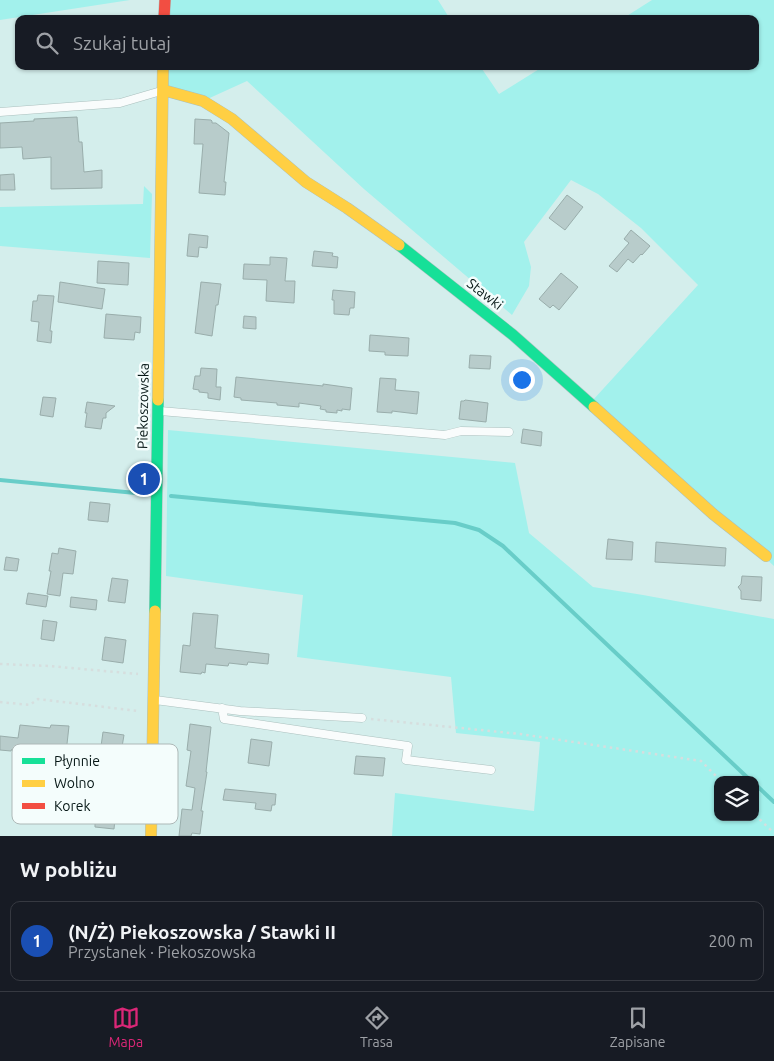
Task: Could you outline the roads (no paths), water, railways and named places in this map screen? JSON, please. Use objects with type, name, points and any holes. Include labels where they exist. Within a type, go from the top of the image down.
[{"type":"main road","points":[[164,0],[164,15]]},
{"type":"main road","name":"Piekoszowska","points":[[152,744],[164,70]]},
{"type":"main road","name":"Stawki","points":[[163,90],[203,101],[232,120],[306,182],[396,243],[513,335],[713,514],[766,556]]},
{"type":"lane","points":[[0,112],[120,103],[163,90]]},
{"type":"lane","points":[[158,410],[445,435],[461,431],[509,432]]},
{"type":"lane","points":[[153,699],[240,711],[362,718]]},
{"type":"lane","points":[[222,708],[224,719],[408,746],[406,760],[491,770]]},
{"type":"waterway","points":[[0,480],[146,494]]},
{"type":"waterway","points":[[171,496],[455,523],[479,530],[503,546],[746,776]]},
{"type":"waterway","points":[[759,788],[774,802]]},
{"type":"place","name":"(N/Ż) Piekoszowska / Stawki II","points":[[144,479]]}]
